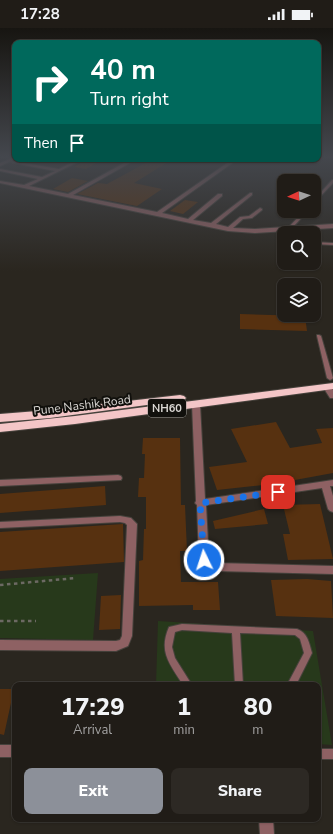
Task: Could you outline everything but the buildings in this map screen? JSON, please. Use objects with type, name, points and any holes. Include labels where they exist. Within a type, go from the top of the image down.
[{"type":"highway","name":"Pune Nashik Road","points":[[0,428],[75,420],[331,385]]},
{"type":"highway","name":"Pune Nashik Road","points":[[0,418],[331,385]]},
{"type":"street","points":[[69,196],[228,229],[255,231],[277,230]]},
{"type":"street","points":[[158,214],[184,196]]},
{"type":"street","points":[[188,221],[219,196]]},
{"type":"street","points":[[211,226],[248,196]]},
{"type":"street","points":[[228,229],[242,218],[250,217],[260,209]]},
{"type":"street","points":[[321,227],[333,226]]},
{"type":"street","points":[[196,404],[200,503],[204,560],[207,565],[216,567],[333,570]]},
{"type":"street","points":[[0,483],[118,478]]},
{"type":"street","points":[[200,503],[329,484],[333,508]]},
{"type":"street","points":[[0,525],[120,519],[128,520],[132,524],[126,636],[124,643],[116,646],[0,645]]},
{"type":"street","points":[[0,750],[12,751]]},
{"type":"street","points":[[266,822],[267,834]]},
{"type":"lane","points":[[292,226],[299,218]]},
{"type":"lane","points":[[321,243],[333,244]]},
{"type":"lane","points":[[319,336],[331,385]]},
{"type":"lane","points":[[186,682],[171,659],[168,647],[172,629],[182,627],[297,632],[303,637],[308,653],[293,682]]},
{"type":"lane","points":[[236,629],[239,682]]},
{"type":"lane","points":[[321,754],[333,754]]},
{"type":"path","points":[[0,585],[76,578]]},
{"type":"path","points":[[0,621],[36,621]]},
{"type":"green space","points":[[98,573],[93,640],[0,638],[0,579]]},
{"type":"green space","points":[[158,621],[313,631],[332,745],[321,744],[321,682],[156,682]]},
{"type":"route","points":[[204,560],[200,503],[278,492]]}]
